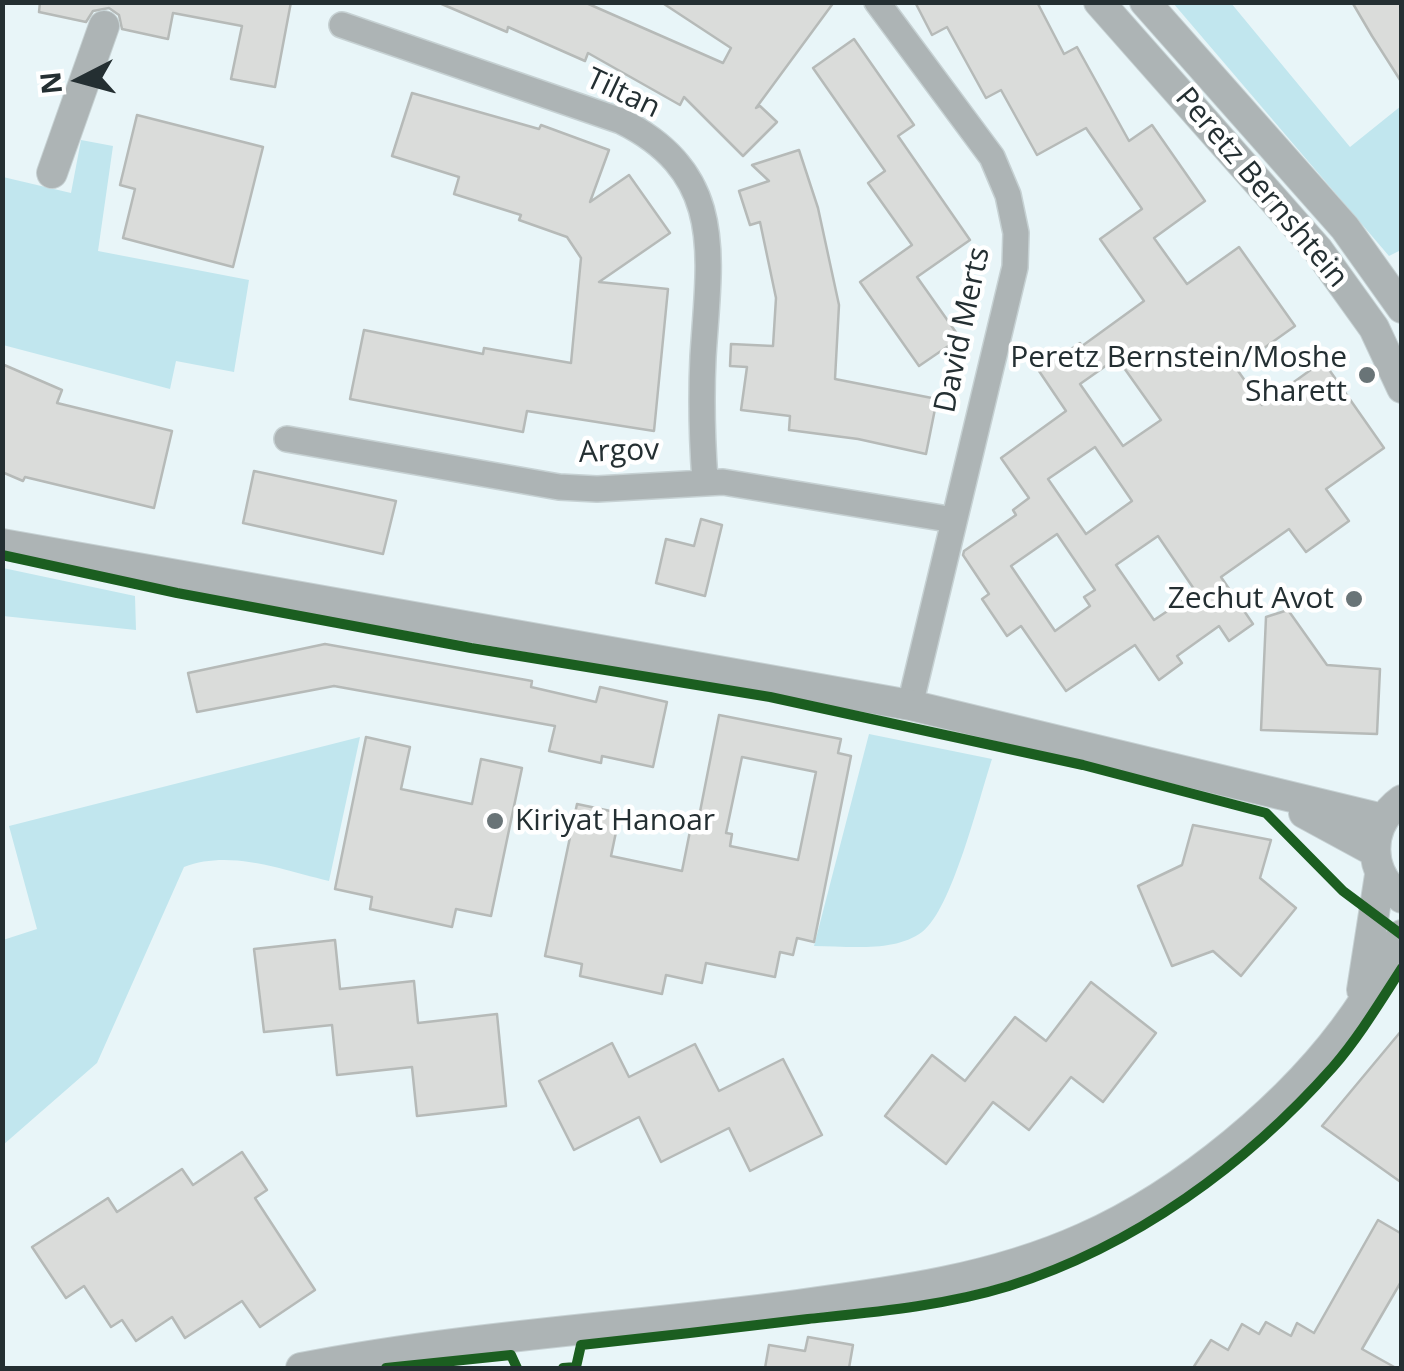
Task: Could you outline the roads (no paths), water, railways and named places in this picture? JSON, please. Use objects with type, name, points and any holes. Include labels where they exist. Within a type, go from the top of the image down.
[{"type":"street","name":"David Merts","points":[[877,2],[992,157],[1008,195],[1016,233],[1015,267],[910,705]]},
{"type":"street","name":"Peretz Bernshtein","points":[[1100,2],[1318,250],[1374,328],[1402,388]]},
{"type":"street","name":"Peretz Bernshtein","points":[[1145,2],[1345,228],[1402,308]]},
{"type":"street","name":"Tiltan","points":[[342,25],[621,122],[644,133],[680,168],[698,197],[708,229],[711,273],[701,398],[705,481]]},
{"type":"street","points":[[52,173],[104,26]]},
{"type":"street","name":"Argov","points":[[287,439],[559,486],[597,489],[705,481],[954,520]]},
{"type":"street","points":[[2,544],[910,705],[1267,790],[1392,810],[1376,836],[1368,960],[1357,1013]]},
{"type":"street","points":[[1267,790],[1377,863],[1402,898]]},
{"type":"street","points":[[301,1368],[430,1348],[884,1293],[935,1285],[1037,1257],[1118,1222],[1214,1159],[1311,1070],[1357,1013],[1402,934]]},
{"type":"place","name":"Peretz Bernstein/Moshe Sharett","points":[[1367,375]]},
{"type":"place","name":"Zechut Avot","points":[[1354,599]]},
{"type":"place","name":"Kiriyat Hanoar","points":[[495,821]]}]
